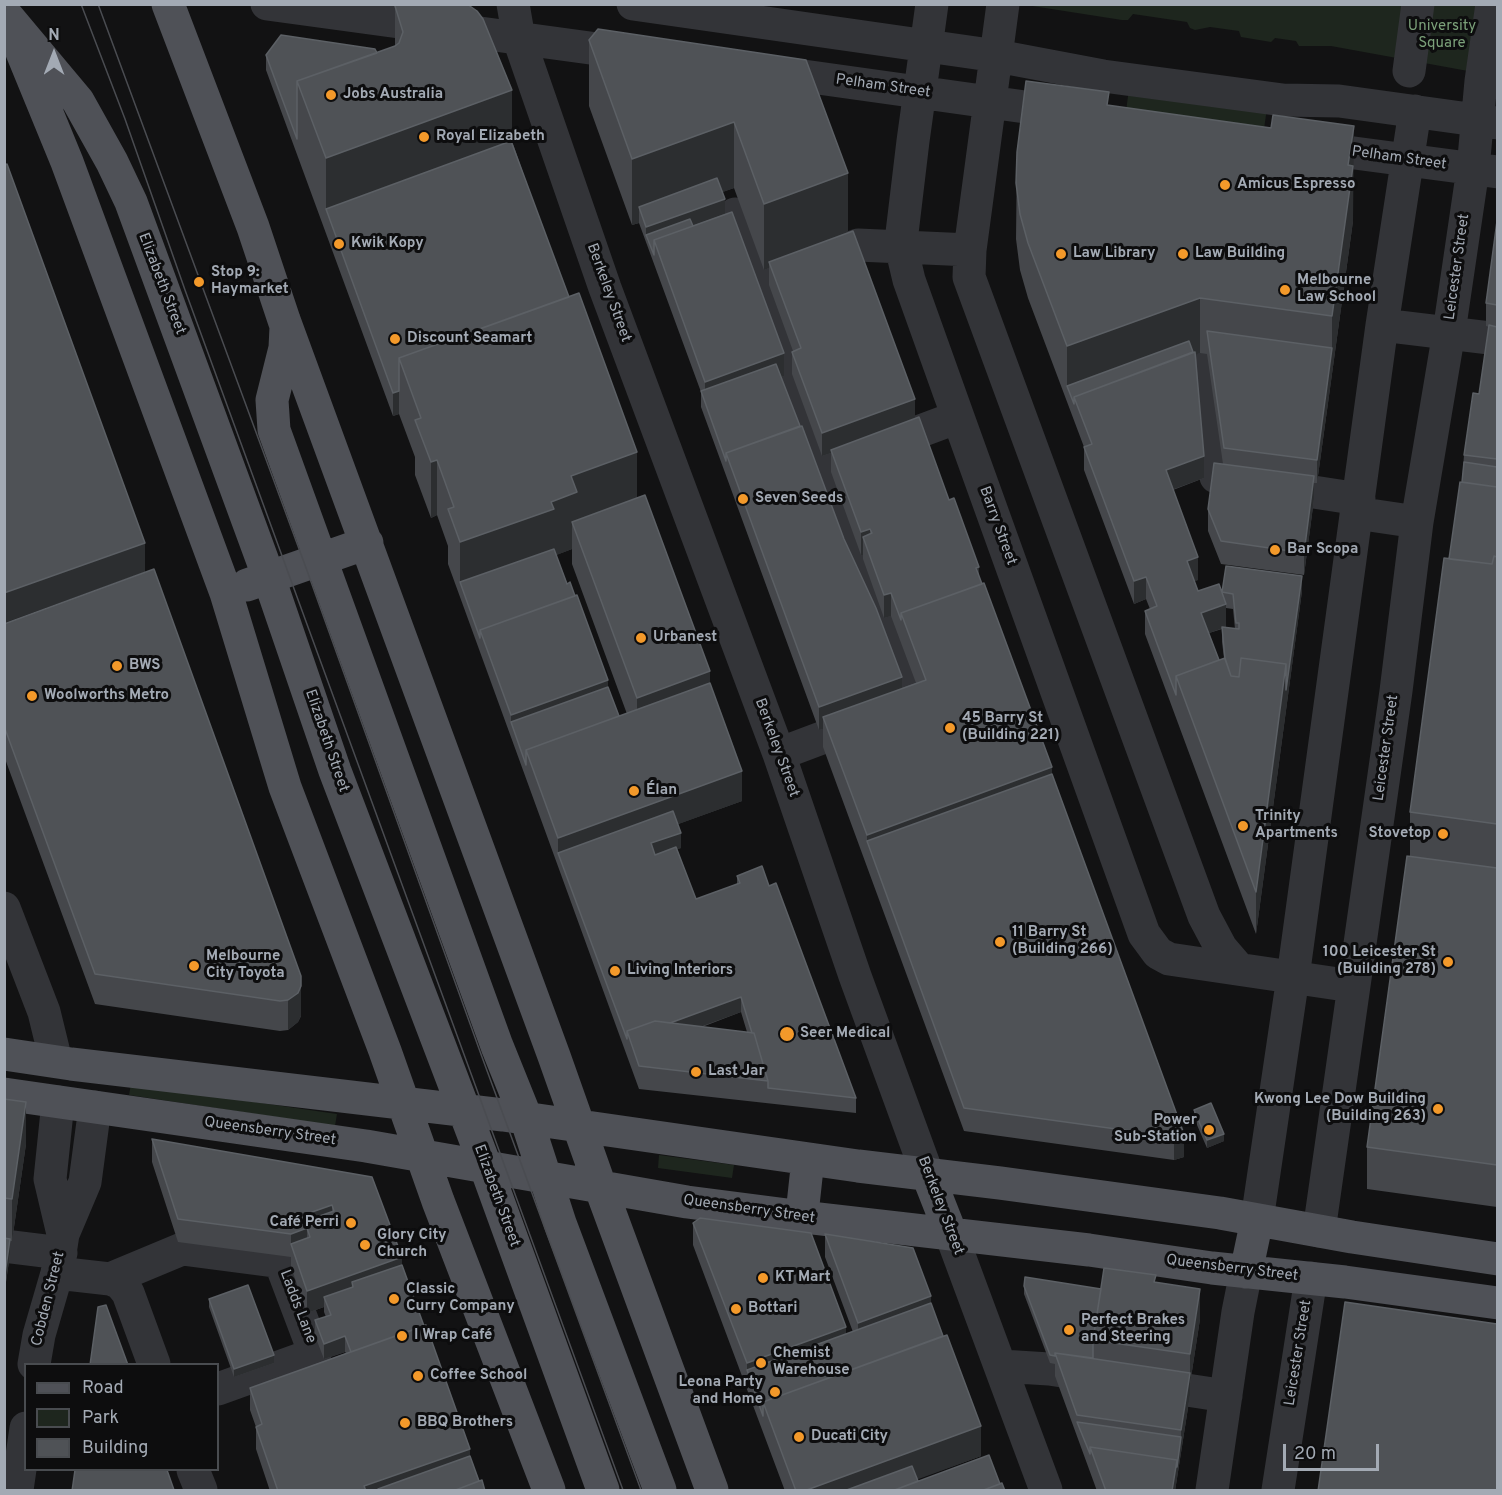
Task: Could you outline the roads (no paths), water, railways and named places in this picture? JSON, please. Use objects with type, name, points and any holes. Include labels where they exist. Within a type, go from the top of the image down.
[{"type":"main road","points":[[172,6],[284,320],[712,1491]]},
{"type":"main road","name":"Elizabeth Street","points":[[5,14],[78,101],[131,202],[269,578],[335,771],[485,1166],[603,1491]]},
{"type":"main road","name":"Elizabeth Street","points":[[5,14],[63,152],[226,592],[285,787],[549,1491]]},
{"type":"main road","points":[[284,320],[285,348],[272,400],[273,421],[278,442],[660,1491]]},
{"type":"main road","points":[[158,409],[203,394]]},
{"type":"main road","points":[[226,592],[367,543]]},
{"type":"main road","points":[[4,1054],[526,1118],[808,1159],[927,1173],[1257,1220],[1497,1259]]},
{"type":"main road","points":[[58,1102],[64,1063]]},
{"type":"main road","points":[[64,1063],[95,1107]]},
{"type":"main road","name":"Queensberry Street","points":[[4,1094],[422,1155],[687,1202],[1089,1250],[1497,1303]]},
{"type":"main road","points":[[803,1217],[801,1214],[808,1159]]},
{"type":"main road","name":"Berkeley Street","points":[[927,1173],[951,1233]]},
{"type":"main road","points":[[1246,1272],[1257,1220]]},
{"type":"main road","name":"Leicester Street","points":[[1311,1278],[1319,1231]]},
{"type":"main road","points":[[1408,1290],[1413,1247]]},
{"type":"street","points":[[267,4],[388,36],[519,39],[660,57]]},
{"type":"street","name":"Berkeley Street","points":[[513,4],[519,39],[605,288],[779,754],[855,976],[927,1173]]},
{"type":"street","points":[[633,4],[997,56],[1103,76],[1283,100],[1339,101],[1487,122]]},
{"type":"street","name":"Barry Street","points":[[932,4],[902,233],[909,280],[1144,934],[1158,953],[1169,959],[1352,986]]},
{"type":"street","points":[[1003,4],[970,250],[969,277],[1200,904],[1216,940],[1239,969]]},
{"type":"street","points":[[1409,70],[1418,4]]},
{"type":"street","name":"Leicester Street","points":[[1319,1231],[1352,986],[1396,691],[1417,522],[1449,332],[1485,171],[1492,4]]},
{"type":"street","name":"Pelham Street","points":[[742,68],[1099,117]]},
{"type":"street","points":[[1257,1220],[1293,977],[1382,325],[1415,111]]},
{"type":"street","name":"Pelham Street","points":[[1274,143],[1485,171]]},
{"type":"street","points":[[735,214],[790,369],[787,385],[912,704],[779,754]]},
{"type":"street","points":[[758,281],[858,245],[970,250]]},
{"type":"street","points":[[1382,325],[1497,339]]},
{"type":"street","points":[[1200,365],[1216,477],[1358,506],[1417,522]]},
{"type":"street","points":[[819,469],[958,417]]},
{"type":"street","points":[[4,908],[64,1063]]},
{"type":"street","name":"Cobden Street","points":[[58,1102],[50,1179],[60,1254]]},
{"type":"street","name":"Cobden Street","points":[[34,1363],[39,1335],[60,1254],[84,1188],[95,1107]]},
{"type":"street","points":[[803,1217],[815,1251]]},
{"type":"street","name":"Berkeley Street","points":[[951,1233],[1046,1491]]},
{"type":"street","points":[[4,1246],[60,1254],[120,1283],[128,1293],[153,1363]]},
{"type":"street","name":"Ladds Lane","points":[[110,1279],[182,1248],[274,1261],[281,1264],[315,1354],[219,1389]]},
{"type":"street","points":[[1212,1491],[1246,1272]]},
{"type":"street","name":"Leicester Street","points":[[1278,1491],[1311,1278]]},
{"type":"street","points":[[1000,1366],[1049,1369],[1226,1396]]},
{"type":"street","points":[[17,1491],[24,1442]]},
{"type":"street","points":[[193,1471],[201,1491]]},
{"type":"tram line","points":[[81,4],[125,119],[185,290],[623,1490]]},
{"type":"tram line","points":[[98,4],[305,565],[641,1490]]},
{"type":"place","name":"Jobs Australia","points":[[331,95]]},
{"type":"place","name":"Royal Elizabeth","points":[[424,137]]},
{"type":"place","name":"Amicus Espresso","points":[[1225,185]]},
{"type":"place","name":"Kwik Kopy","points":[[339,244]]},
{"type":"place","name":"Law Library","points":[[1061,254]]},
{"type":"place","name":"Law Building","points":[[1183,254]]},
{"type":"place","name":"Stop 9: Haymarket","points":[[199,282]]},
{"type":"place","name":"Melbourne Law School","points":[[1285,290]]},
{"type":"place","name":"Discount Seamart","points":[[395,339]]},
{"type":"place","name":"Seven Seeds","points":[[743,499]]},
{"type":"place","name":"Bar Scopa","points":[[1275,550]]},
{"type":"place","name":"Urbanest","points":[[641,638]]},
{"type":"place","name":"BWS","points":[[117,666]]},
{"type":"place","name":"Woolworths Metro","points":[[32,696]]},
{"type":"place","name":"45 Barry St (Building 221)","points":[[950,728]]},
{"type":"place","name":"Élan","points":[[634,791]]},
{"type":"place","name":"Trinity Apartments","points":[[1243,826]]},
{"type":"place","name":"Stovetop","points":[[1443,834]]},
{"type":"place","name":"11 Barry St (Building 266)","points":[[1000,942]]},
{"type":"place","name":"100 Leicester St (Building 278)","points":[[1448,962]]},
{"type":"place","name":"Melbourne City Toyota","points":[[194,966]]},
{"type":"place","name":"Living Interiors","points":[[615,971]]},
{"type":"place","name":"Seer Medical","points":[[787,1034]]},
{"type":"place","name":"Last Jar","points":[[696,1072]]},
{"type":"place","name":"Kwong Lee Dow Building (Building 263)","points":[[1438,1109]]},
{"type":"place","name":"Power Sub-Station","points":[[1209,1130]]},
{"type":"place","name":"Café Perri","points":[[351,1223]]},
{"type":"place","name":"Glory City Church","points":[[365,1245]]},
{"type":"place","name":"KT Mart","points":[[763,1278]]},
{"type":"place","name":"Classic Curry Company","points":[[394,1299]]},
{"type":"place","name":"Bottari","points":[[736,1309]]},
{"type":"place","name":"Perfect Brakes and Steering","points":[[1069,1330]]},
{"type":"place","name":"I Wrap Café","points":[[402,1336]]},
{"type":"place","name":"Chemist Warehouse","points":[[761,1363]]},
{"type":"place","name":"Coffee School","points":[[418,1376]]},
{"type":"place","name":"Leona Party and Home","points":[[775,1392]]},
{"type":"place","name":"BBQ Brothers","points":[[405,1423]]},
{"type":"place","name":"Ducati City","points":[[799,1437]]},
{"type":"park label","name":"University Square","points":[[1442,36]]}]
